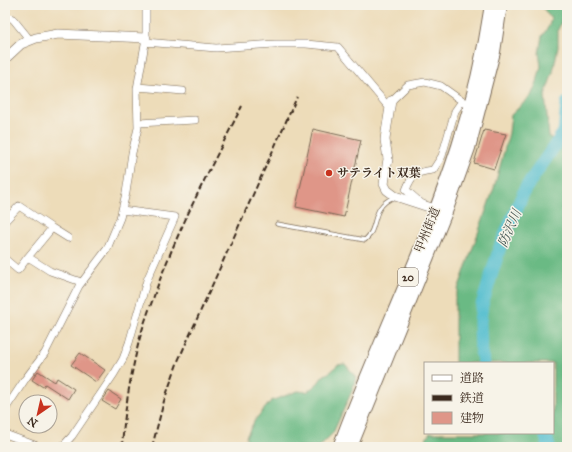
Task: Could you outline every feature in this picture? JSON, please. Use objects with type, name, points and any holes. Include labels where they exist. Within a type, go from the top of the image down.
[{"type":"highway","name":"甲州街道","points":[[351,447],[458,146],[466,103],[483,53],[491,5]]},
{"type":"highway","name":"甲州街道","points":[[339,447],[435,209],[469,148],[494,52],[501,5]]},
{"type":"street","points":[[5,411],[26,378],[45,353],[81,282],[107,249],[120,218],[138,123],[138,86],[146,40],[146,5]]},
{"type":"street","points":[[5,16],[13,19],[30,40]]},
{"type":"street","points":[[5,59],[21,44],[30,40],[58,34],[146,40],[216,48],[275,44],[306,44],[338,47],[387,105],[408,85],[425,82],[441,86],[466,103],[454,111],[442,156],[433,170],[420,172],[410,180],[406,190],[435,209]]},
{"type":"street","points":[[138,86],[183,91]]},
{"type":"street","points":[[391,101],[385,140],[388,159],[384,184],[387,190],[395,196],[435,209]]},
{"type":"street","points":[[138,123],[195,120]]},
{"type":"street","points":[[7,216],[19,206],[68,238]]},
{"type":"street","points":[[62,447],[72,436],[98,399],[123,359],[130,343],[147,280],[175,216],[122,210]]},
{"type":"street","points":[[5,259],[18,270],[52,228]]},
{"type":"street","points":[[28,258],[50,271],[81,282]]},
{"type":"street","points":[[5,434],[40,447]]},
{"type":"lane","points":[[277,224],[365,240],[370,236],[379,207],[387,200],[395,196]]},
{"type":"green space","points":[[541,5],[561,5],[564,15],[558,30],[558,47],[553,72],[545,95],[549,137],[567,147],[567,447],[421,447],[429,434],[554,434],[554,362],[455,362],[455,298],[494,188],[509,133],[511,115],[531,96],[537,82],[541,66],[539,53],[542,36],[549,26],[551,19]]},
{"type":"green space","points":[[345,364],[356,377],[352,391],[333,433],[319,447],[245,447],[247,444],[246,437],[255,420],[271,401],[298,391],[307,392],[337,365]]},
{"type":"building","name":"サテライト双葉","points":[[313,129],[361,140],[344,217],[296,207]]},
{"type":"building","points":[[484,130],[506,134],[494,169],[474,163]]},
{"type":"building","points":[[80,353],[105,370],[96,382],[71,365]]},
{"type":"building","points":[[38,371],[55,382],[57,378],[74,389],[68,399],[45,384],[43,387],[32,380]]},
{"type":"building","points":[[109,391],[121,399],[115,409],[102,401]]},
{"type":"waterway","name":"防沢川","points":[[484,362],[481,353],[480,322],[482,305],[500,247],[525,189],[564,132],[567,103]]},
{"type":"waterway","name":"防沢川","points":[[545,434],[549,447]]},
{"type":"railway","points":[[152,447],[164,401],[178,361],[297,97]]},
{"type":"railway","points":[[122,447],[125,412],[131,377],[149,310],[173,247],[206,176],[242,106]]},
{"type":"place","name":"サテライト双葉","points":[[329,173]]}]
